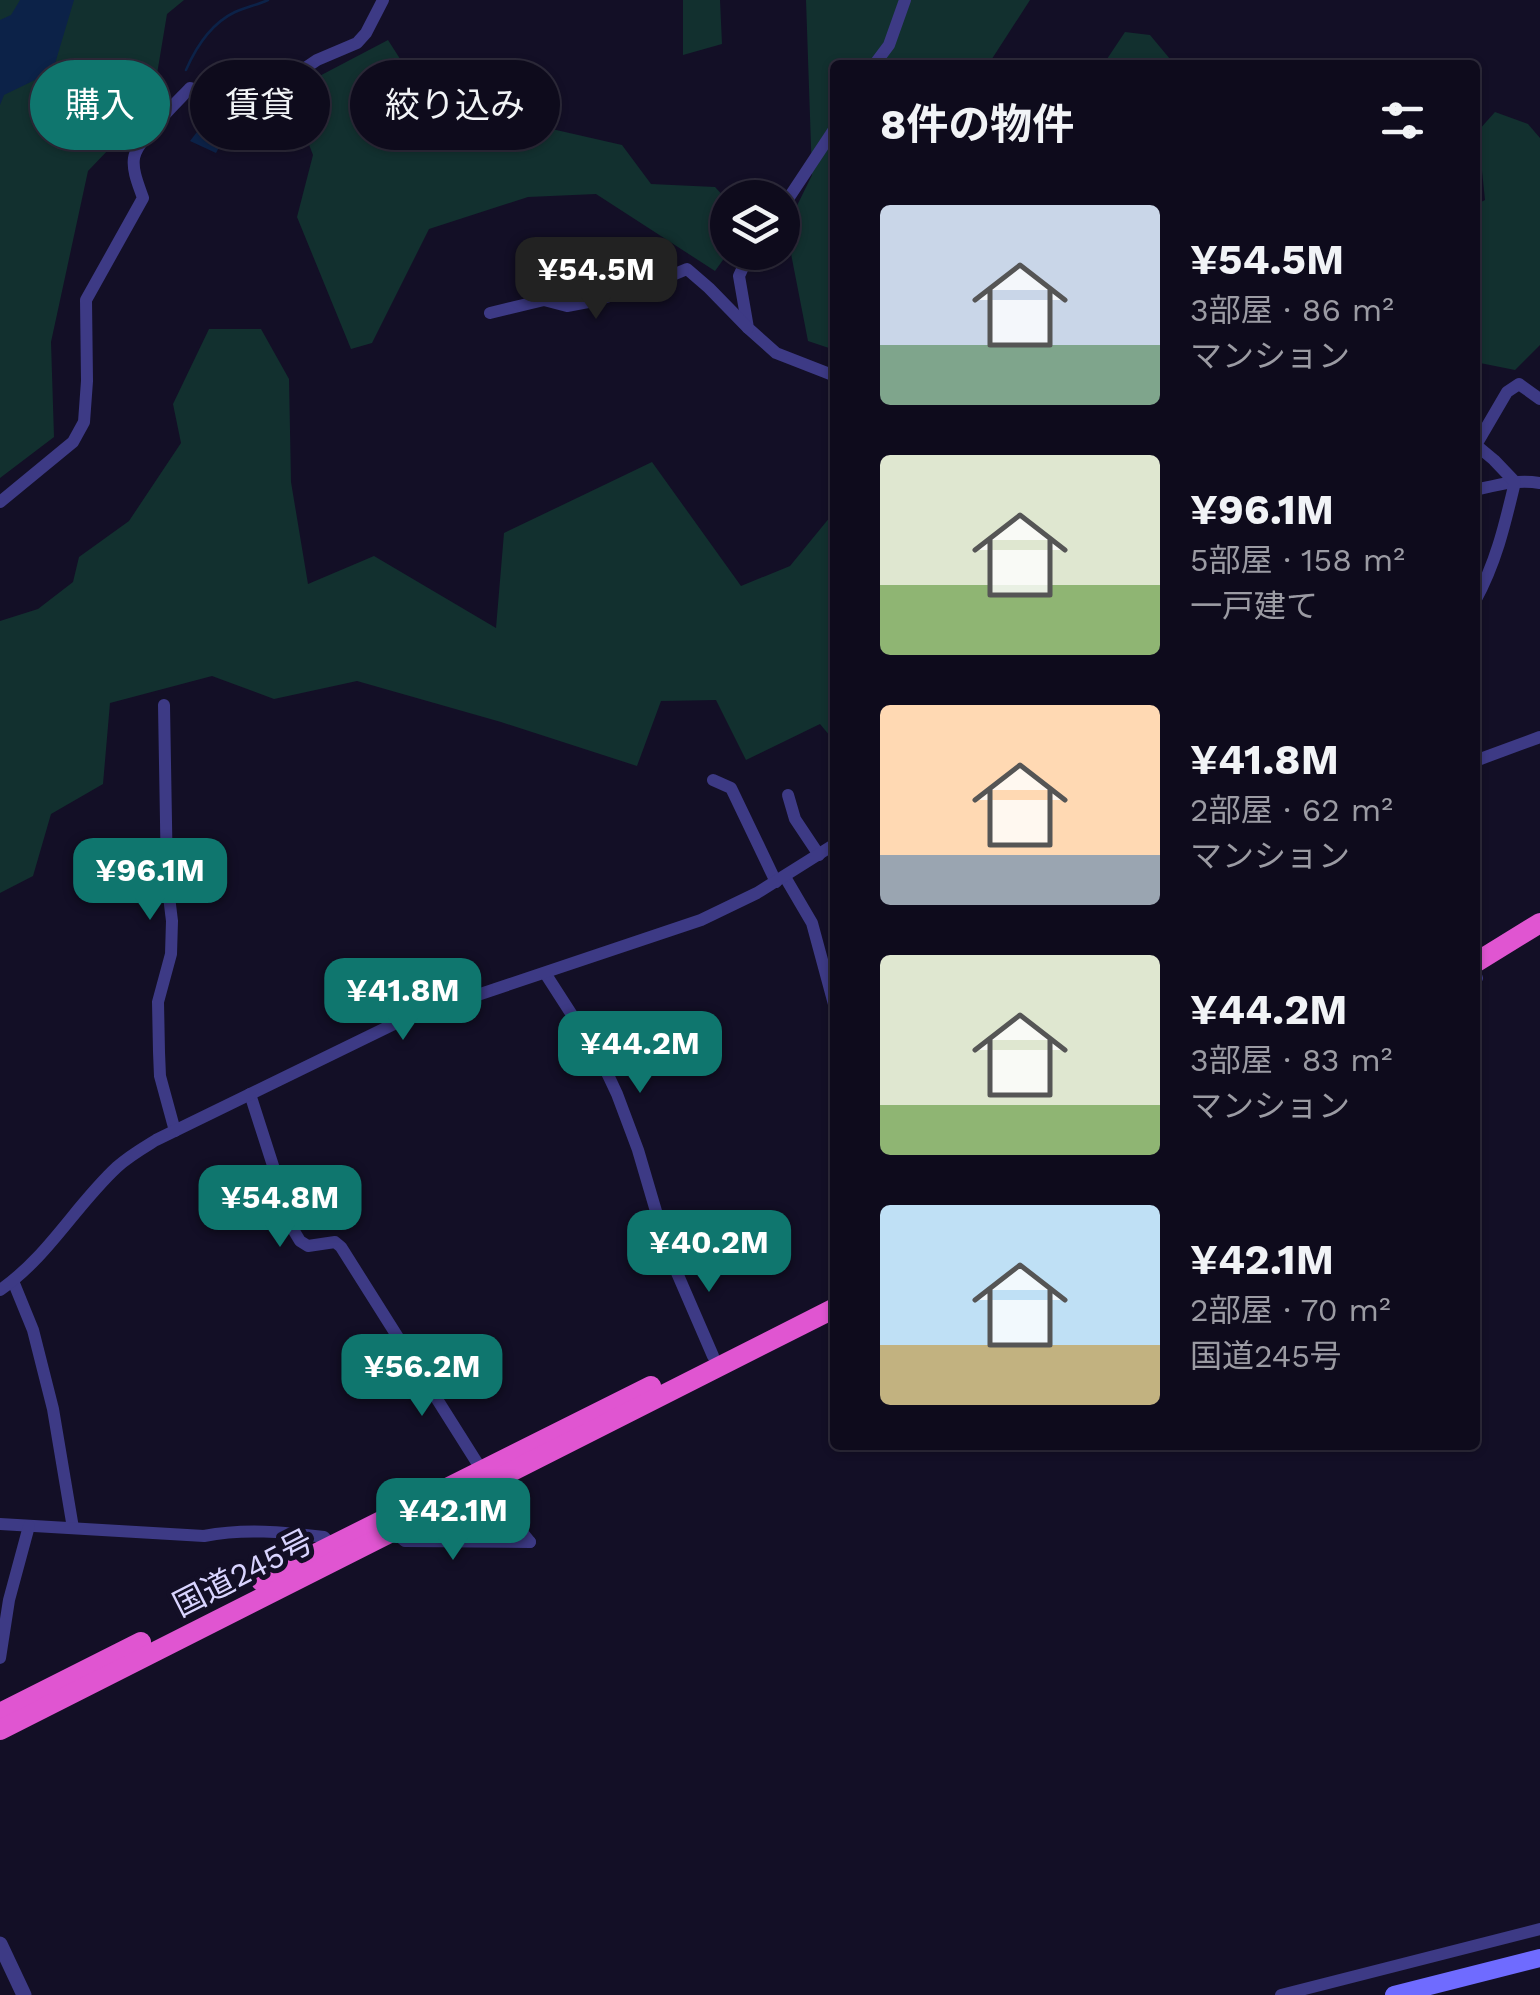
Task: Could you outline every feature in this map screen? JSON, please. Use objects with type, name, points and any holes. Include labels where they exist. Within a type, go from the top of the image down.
[{"type":"highway","points":[[1480,971],[1540,923]]},
{"type":"highway","points":[[1480,972],[1540,940]]},
{"type":"highway","name":"国道245号","points":[[0,1730],[394,1532],[486,1477],[830,1297]]},
{"type":"highway","name":"国道245号","points":[[0,1712],[331,1545],[486,1477],[830,1310]]},
{"type":"main road","points":[[1394,1995],[1540,1958]]},
{"type":"main road","points":[[1443,1995],[1540,1970]]},
{"type":"street","points":[[0,502],[73,442],[84,422],[86,300],[143,198],[134,170],[134,154],[153,128],[190,88],[258,110],[264,90],[357,43],[383,0]]},
{"type":"street","points":[[878,60],[889,45],[905,0]]},
{"type":"street","points":[[800,181],[830,136]]},
{"type":"street","points":[[490,313],[544,300],[567,306],[588,302],[646,286],[687,269],[776,352],[830,374]]},
{"type":"street","points":[[742,270],[739,276],[748,328]]},
{"type":"street","points":[[1480,438],[1507,392],[1520,384],[1540,398]]},
{"type":"street","points":[[1480,448],[1515,482]]},
{"type":"street","points":[[1480,592],[1499,550],[1515,482]]},
{"type":"street","points":[[1480,489],[1540,482]]},
{"type":"street","points":[[164,704],[167,880],[172,921],[170,954],[158,1002],[159,1052],[160,1076],[176,1131]]},
{"type":"street","points":[[1480,759],[1540,738]]},
{"type":"street","points":[[713,780],[731,788],[780,879],[812,923],[830,990]]},
{"type":"street","points":[[788,795],[795,819],[819,855]]},
{"type":"street","points":[[0,1290],[47,1248],[120,1164],[156,1140],[400,1021],[701,920],[830,847]]},
{"type":"street","points":[[545,973],[602,1060],[617,1094],[668,1252],[713,1356]]},
{"type":"street","points":[[250,1094],[300,1241],[308,1246],[335,1242],[341,1246],[530,1542],[404,1541],[394,1532]]},
{"type":"street","points":[[13,1282],[33,1330],[53,1409],[73,1528]]},
{"type":"street","points":[[0,1524],[204,1536],[230,1531],[274,1531],[324,1537],[331,1545]]},
{"type":"street","points":[[0,1658],[9,1600],[29,1526]]},
{"type":"street","points":[[1281,1995],[1540,1929]]},
{"type":"street","points":[[0,1944],[24,1995]]},
{"type":"green space","points":[[0,0],[184,0],[167,14],[159,60],[30,60],[30,150],[108,150],[88,171],[51,342],[54,437],[0,478]]},
{"type":"green space","points":[[683,0],[720,0],[722,44],[683,55]]},
{"type":"green space","points":[[806,0],[1030,0],[991,60],[830,60],[830,348],[808,341],[794,270],[800,270],[800,199],[812,175]]},
{"type":"green space","points":[[1125,32],[1150,35],[1171,60],[1106,60]]},
{"type":"green space","points":[[388,40],[401,60],[350,60],[350,150],[560,150],[560,131],[622,145],[651,184],[710,187],[710,268],[596,194],[528,197],[429,229],[372,343],[351,349],[297,217],[311,150],[330,150],[330,70]]},
{"type":"green space","points":[[1495,112],[1528,124],[1540,138],[1540,345],[1515,370],[1480,363],[1480,202],[1485,200],[1480,129]]},
{"type":"green space","points":[[209,329],[261,329],[289,379],[291,482],[308,584],[374,556],[496,628],[504,533],[652,462],[741,586],[790,566],[830,517],[830,736],[820,724],[746,760],[716,700],[661,701],[637,766],[357,681],[274,699],[212,676],[110,703],[103,784],[51,814],[33,876],[0,893],[0,621],[38,609],[73,582],[79,557],[129,521],[181,443],[173,404]]},
{"type":"water","points":[[20,0],[74,0],[56,60],[30,60],[30,82],[4,95],[0,105],[0,20],[11,15]]},
{"type":"waterway","points":[[186,70],[200,44],[219,22],[268,0]]}]
